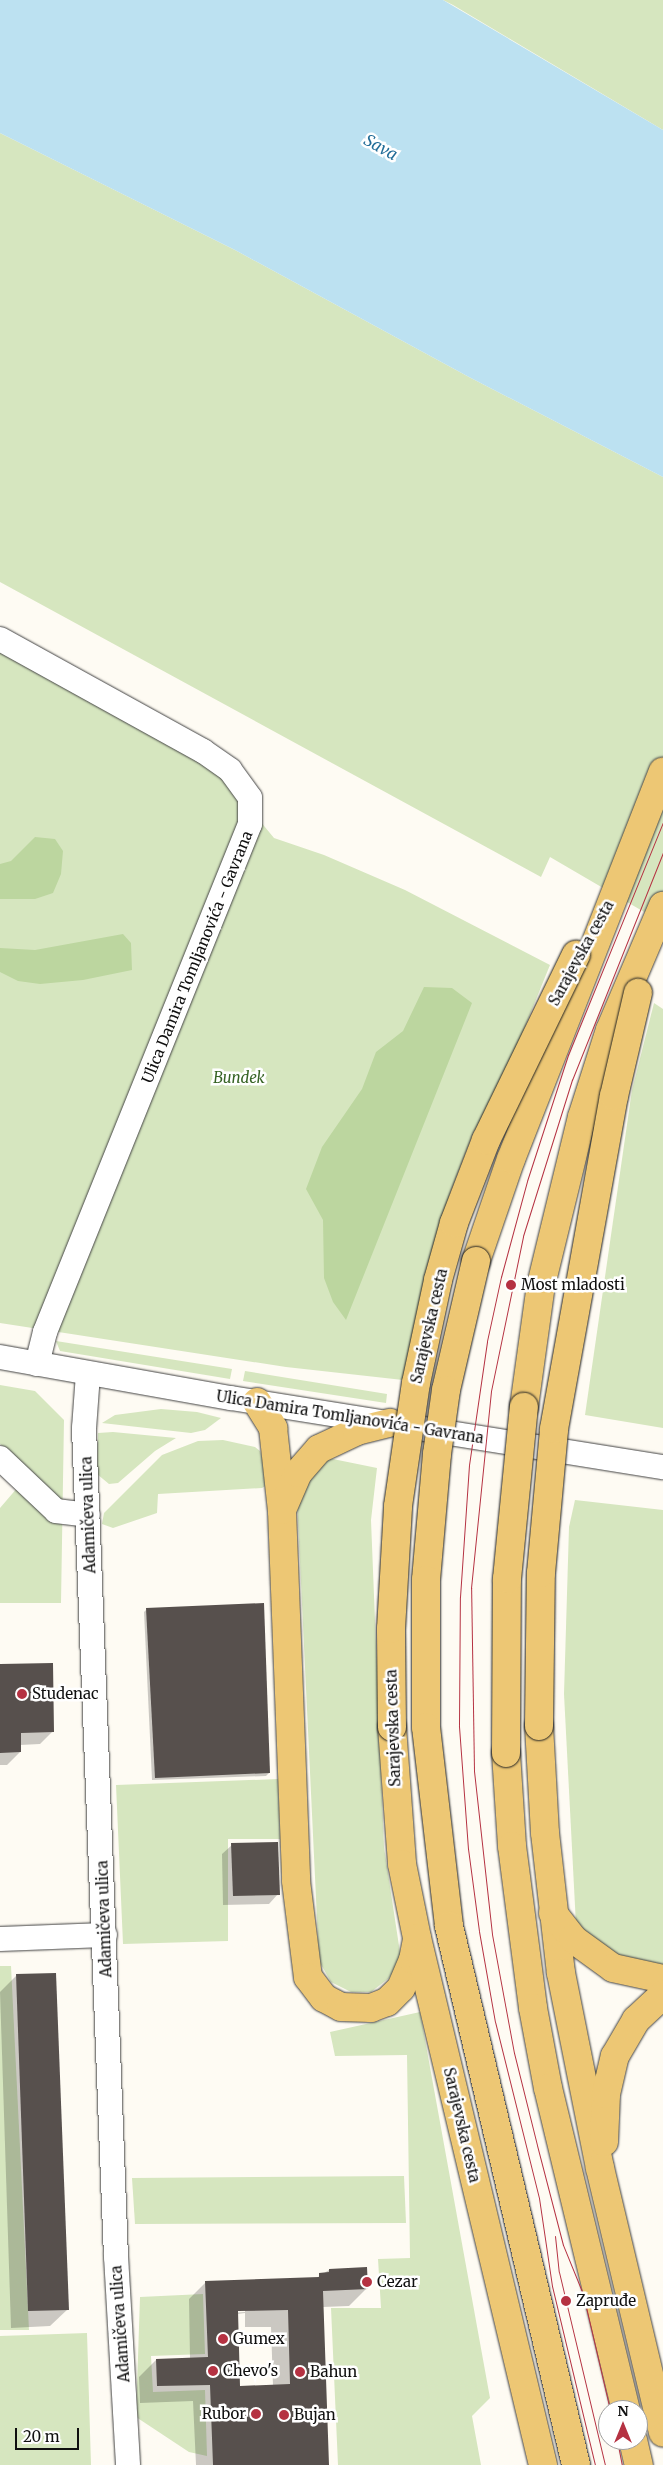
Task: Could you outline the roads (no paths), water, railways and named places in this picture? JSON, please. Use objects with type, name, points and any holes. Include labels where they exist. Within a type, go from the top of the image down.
[{"type":"main road","name":"Sarajevska cesta","points":[[543,2465],[417,1938],[402,1864],[392,1727],[392,1612],[398,1506],[416,1383],[438,1280],[454,1223],[483,1148],[583,959],[614,894],[663,772]]},
{"type":"main road","points":[[624,2400],[548,2088],[533,2008],[512,1846],[506,1753],[505,1672],[511,1520],[541,1285],[582,1117],[660,913]]},
{"type":"main road","name":"Sarajevska cesta","points":[[576,2465],[449,1926],[426,1727],[424,1639],[437,1454],[460,1325],[491,1214],[583,959]]},
{"type":"main road","points":[[632,990],[554,1429],[541,1573],[539,1726],[553,1913],[578,2066],[600,2168],[663,2433]]},
{"type":"main road","points":[[257,1402],[273,1428],[282,1511],[296,1881],[308,1978],[324,1998],[341,2007],[371,2008],[387,2002],[401,1988],[414,1960],[417,1938]]},
{"type":"main road","points":[[282,1511],[298,1473],[319,1449],[357,1432],[390,1423]]},
{"type":"main road","points":[[553,1913],[573,1939],[605,1963],[642,1976],[663,1978]]},
{"type":"main road","points":[[600,2168],[604,2142],[606,2094],[615,2056],[636,2020],[663,1995]]},
{"type":"main road","points":[[635,2450],[639,2465]]},
{"type":"street","name":"Ulica Damira Tomljanovića - Gavrana","points":[[0,640],[203,751],[230,770],[250,798],[250,824],[45,1332],[37,1364]]},
{"type":"street","name":"Ulica Damira Tomljanovića - Gavrana","points":[[0,1357],[88,1374],[663,1467]]},
{"type":"street","name":"Adamičeva ulica","points":[[88,1374],[84,1428],[116,2256],[128,2465]]},
{"type":"street","points":[[0,1458],[51,1507],[70,1514],[88,1516]]},
{"type":"street","points":[[0,1939],[105,1935]]},
{"type":"water","name":"Sava","points":[[0,0],[443,0],[663,130],[663,477],[469,377],[235,250],[0,133]]},
{"type":"tram line","points":[[595,2465],[552,2286],[539,2198],[495,2022],[479,1931],[468,1849],[459,1725],[460,1597],[469,1465],[487,1341],[501,1277],[527,1181],[568,1055],[663,822]]},
{"type":"tram line","points":[[608,2400],[583,2294],[563,2245],[514,2053],[492,1934],[474,1771],[471,1588],[491,1391],[523,1236],[572,1080],[663,853]]},
{"type":"tram line","points":[[555,2236],[559,2272],[605,2465]]},
{"type":"tram line","points":[[619,2450],[622,2465]]},
{"type":"place","name":"Most mladosti","points":[[511,1285]]},
{"type":"place","name":"Studenac","points":[[22,1694]]},
{"type":"place","name":"Cezar","points":[[367,2282]]},
{"type":"place","name":"Zapruđe","points":[[566,2301]]},
{"type":"place","name":"Gumex","points":[[223,2339]]},
{"type":"place","name":"Chevo's","points":[[213,2371]]},
{"type":"place","name":"Bahun","points":[[300,2372]]},
{"type":"place","name":"Rubor","points":[[256,2414]]},
{"type":"place","name":"Bujan","points":[[284,2415]]},
{"type":"park label","name":"Bundek","points":[[239,1078]]}]
